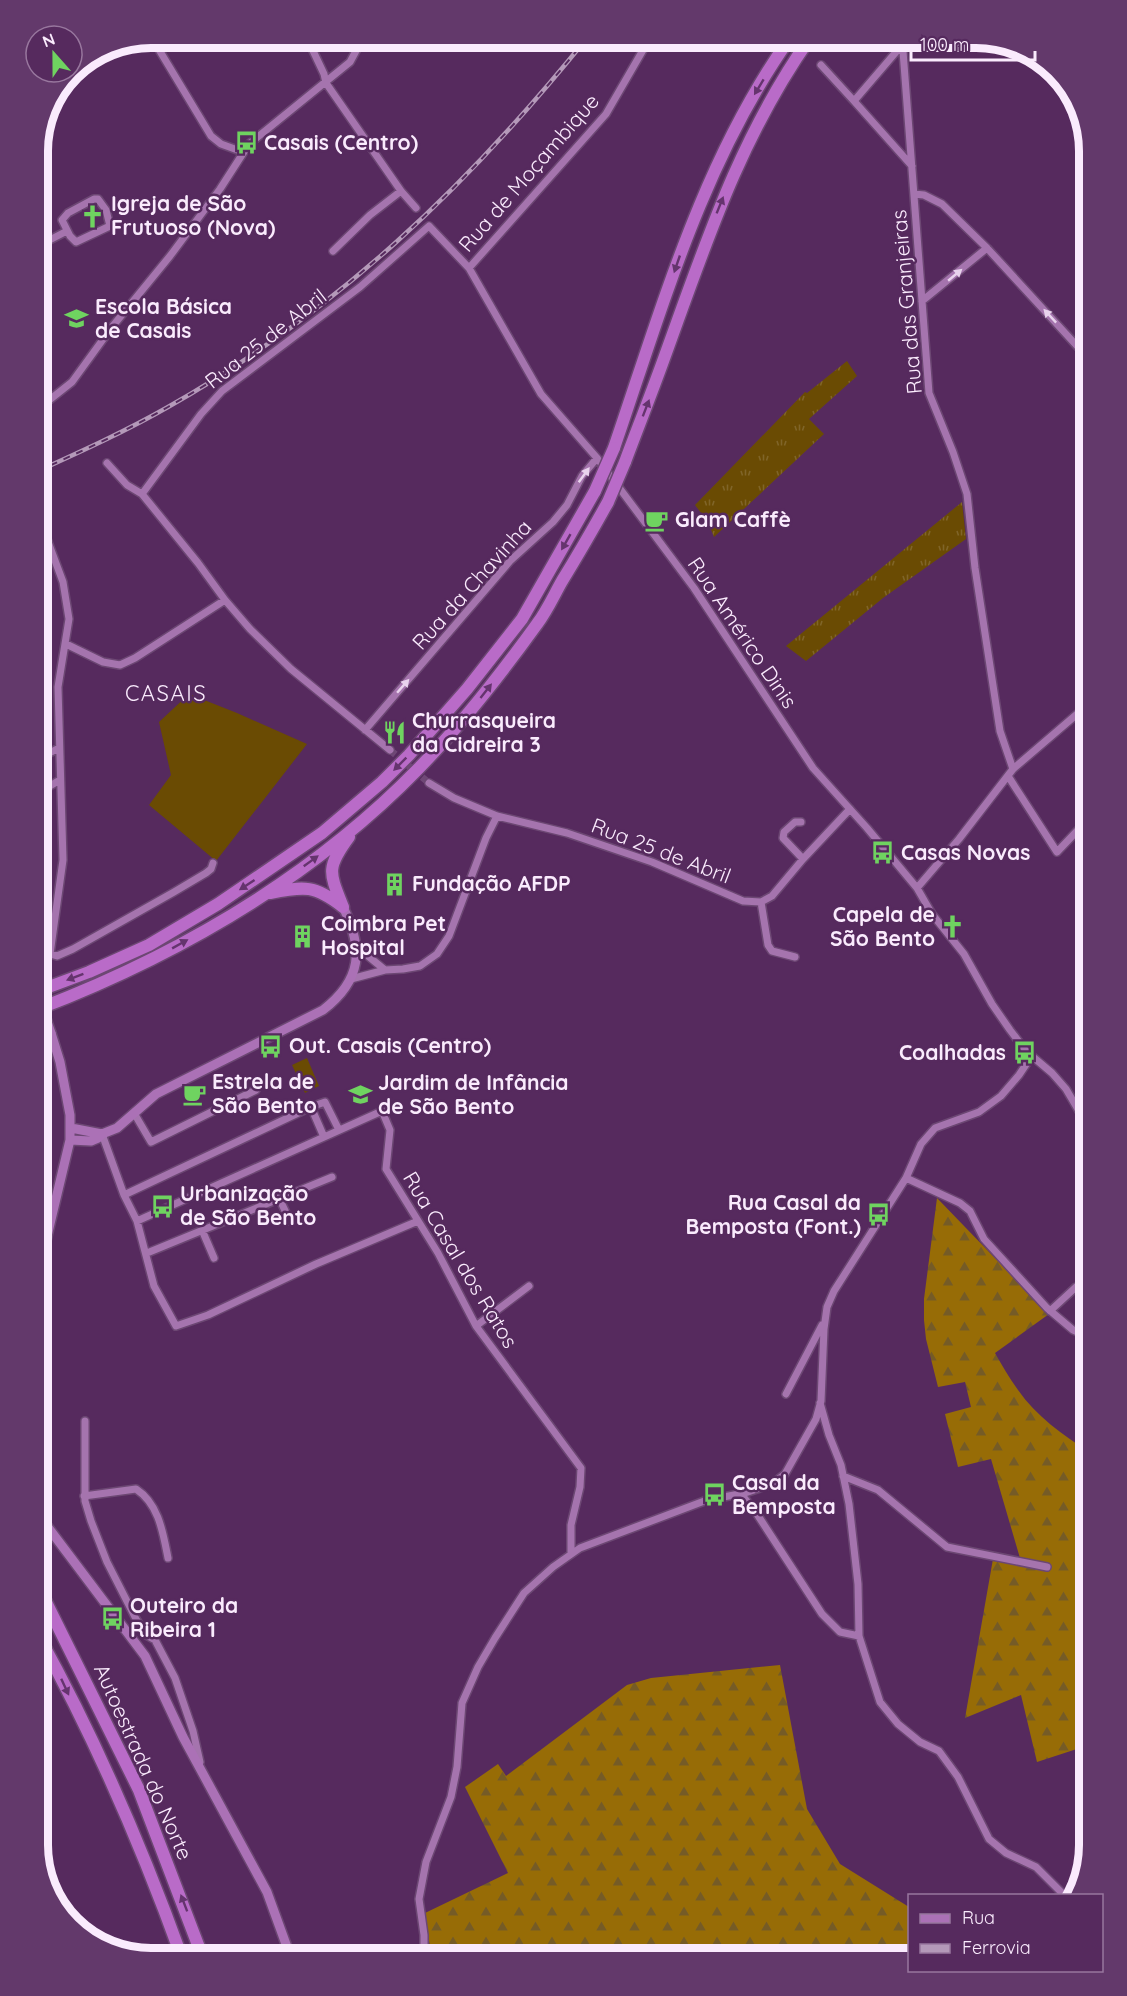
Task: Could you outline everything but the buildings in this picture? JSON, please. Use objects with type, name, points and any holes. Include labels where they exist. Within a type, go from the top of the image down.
[{"type":"highway","points":[[48,987],[149,945],[218,904],[322,833],[382,782],[409,755],[522,619],[595,491],[614,448],[686,238],[709,180],[743,113],[784,48]]},
{"type":"highway","points":[[48,1005],[148,962],[263,895],[314,859],[362,821],[420,767],[479,699],[539,622],[608,502],[727,188],[752,135],[804,48]]},
{"type":"highway","points":[[343,907],[331,877],[332,864],[362,821]]},
{"type":"highway","points":[[263,895],[292,889],[312,888],[327,894],[343,907]]},
{"type":"highway","name":"Autoestrada do Norte","points":[[48,1606],[139,1790],[199,1948]]},
{"type":"highway","name":"Autoestrada do Norte","points":[[48,1654],[119,1800],[178,1948]]},
{"type":"main road","points":[[70,1140],[91,1141],[117,1128],[156,1094],[323,1010],[339,997],[351,979],[357,957],[352,926],[343,907]]},
{"type":"main road","points":[[48,1024],[60,1062],[71,1128],[48,1232]]},
{"type":"main road","points":[[71,1128],[102,1134]]},
{"type":"main road","points":[[48,1527],[135,1641],[152,1669],[183,1737],[267,1892],[287,1948]]},
{"type":"street","points":[[158,48],[211,136],[221,144],[243,152]]},
{"type":"street","points":[[312,48],[326,83],[401,191],[416,208]]},
{"type":"street","points":[[48,401],[72,382],[112,327],[170,256],[249,144],[350,62],[358,48]]},
{"type":"street","name":"Rua de Moçambique","points":[[469,268],[606,114],[644,48]]},
{"type":"street","points":[[854,101],[896,48]]},
{"type":"street","name":"Rua das Granjeiras","points":[[903,48],[929,393],[967,494],[975,568],[1000,731],[1013,769]]},
{"type":"street","points":[[821,65],[912,166]]},
{"type":"street","points":[[333,251],[401,191]]},
{"type":"street","points":[[914,194],[924,195],[942,204],[987,248],[1079,348]]},
{"type":"street","points":[[98,199],[106,210],[110,226],[80,242],[76,242],[67,231],[62,220],[64,216],[98,199]]},
{"type":"street","name":"Rua Américo Dinis","points":[[429,226],[469,268],[541,394],[597,458],[694,588],[813,768],[917,888],[932,914],[964,954],[992,1004],[1031,1057],[1052,1073],[1066,1089],[1079,1111]]},
{"type":"street","name":"Rua 25 de Abril","points":[[142,494],[201,414],[222,391],[360,286],[429,226]]},
{"type":"street","points":[[48,241],[67,231]]},
{"type":"street","points":[[922,302],[987,248]]},
{"type":"street","name":"Rua da Chavinha","points":[[365,730],[510,561],[553,522],[567,505],[582,476],[597,458]]},
{"type":"street","points":[[107,463],[127,485],[142,494],[250,629],[291,669],[390,750]]},
{"type":"street","points":[[48,544],[65,593],[69,620],[58,687],[63,860],[51,954],[57,956],[73,949],[206,873],[211,869],[213,863]]},
{"type":"street","points":[[66,644],[95,659],[120,665],[135,658],[225,600]]},
{"type":"street","points":[[917,888],[1013,769],[1079,712]]},
{"type":"street","points":[[48,754],[59,748]]},
{"type":"street","points":[[1008,776],[1057,852],[1078,830]]},
{"type":"street","points":[[48,787],[60,780]]},
{"type":"street","name":"Rua 25 de Abril","points":[[429,783],[454,798],[497,816],[567,833],[652,862],[743,901],[762,902]]},
{"type":"street","points":[[795,957],[772,951],[768,945],[762,902],[772,896],[850,809]]},
{"type":"street","points":[[351,979],[385,970],[420,966],[437,954],[449,936],[486,838],[497,816]]},
{"type":"street","points":[[801,822],[795,822],[784,832],[783,838],[803,859]]},
{"type":"street","points":[[357,947],[385,970]]},
{"type":"street","points":[[368,974],[373,968],[371,959]]},
{"type":"street","points":[[423,1948],[419,1899],[426,1862],[451,1797],[457,1767],[462,1703],[478,1667],[524,1593],[553,1567],[580,1548],[698,1503],[741,1494],[772,1484],[785,1474],[816,1419],[821,1402],[827,1307],[834,1292],[906,1178],[921,1144],[935,1128],[979,1112],[1000,1096],[1019,1075],[1031,1057]]},
{"type":"street","points":[[134,1113],[151,1142],[256,1090]]},
{"type":"street","points":[[124,1195],[325,1102],[339,1130],[137,1221]]},
{"type":"street","points":[[310,1107],[324,1137]]},
{"type":"street","name":"Rua Casal dos Ratos","points":[[339,1130],[382,1111],[390,1130],[386,1169],[438,1253],[476,1326],[582,1468],[571,1525],[571,1554]]},
{"type":"street","points":[[102,1134],[124,1195],[137,1221],[154,1286],[177,1326],[208,1315],[316,1264],[418,1221]]},
{"type":"street","points":[[147,1253],[332,1177]]},
{"type":"street","points":[[906,1178],[960,1203],[970,1211],[984,1239],[1050,1311],[1079,1333]]},
{"type":"street","points":[[279,1198],[290,1221]]},
{"type":"street","points":[[202,1230],[214,1258]]},
{"type":"street","points":[[476,1326],[529,1286]]},
{"type":"street","points":[[1050,1311],[1079,1286]]},
{"type":"street","points":[[786,1394],[811,1349],[825,1317]]},
{"type":"street","points":[[821,1402],[849,1504],[858,1584],[859,1636],[880,1702],[898,1724],[920,1742],[939,1751],[958,1778],[988,1839],[1006,1853],[1036,1868],[1063,1894]]},
{"type":"street","points":[[85,1421],[84,1496],[91,1521],[107,1562],[146,1635],[155,1640],[175,1678],[206,1779]]},
{"type":"street","points":[[843,1476],[878,1490],[947,1547],[1047,1567]]},
{"type":"street","points":[[84,1496],[136,1489],[145,1495],[162,1529],[168,1558]]},
{"type":"street","points":[[741,1494],[755,1511],[822,1614],[840,1632],[859,1636]]},
{"type":"street","points":[[135,1641],[146,1635]]},
{"type":"green space","points":[[847,361],[857,376],[809,419],[824,434],[714,537],[708,522],[695,505],[805,392],[807,393]]},
{"type":"green space","points":[[962,502],[966,539],[883,598],[806,661],[786,646]]},
{"type":"green space","points":[[189,694],[307,744],[216,861],[149,805],[171,775],[159,722]]},
{"type":"green space","points":[[307,1058],[319,1086],[305,1093],[292,1065]]},
{"type":"green space","points":[[937,1198],[1049,1314],[995,1353],[1033,1408],[1079,1445],[1079,1748],[1037,1762],[1021,1695],[965,1718],[993,1559],[1022,1565],[991,1459],[958,1467],[945,1414],[971,1407],[965,1382],[938,1387],[926,1339],[924,1299]]},
{"type":"green space","points":[[780,1665],[807,1809],[840,1864],[908,1906],[908,1948],[430,1948],[425,1913],[508,1873],[465,1787],[498,1764],[506,1776],[627,1685],[651,1678]]},
{"type":"tunnel","points":[[390,750],[429,783]]},
{"type":"railway","points":[[48,466],[120,433],[230,370],[343,288],[396,243],[446,195],[541,93],[579,48]]},
{"type":"place","name":"Casais (Centro)","points":[[246,143]]},
{"type":"place","name":"Igreja de São Frutuoso (Nova)","points":[[93,216]]},
{"type":"place","name":"Escola Básica de Casais","points":[[77,319]]},
{"type":"place","name":"Glam Caffè","points":[[657,520]]},
{"type":"place","name":"Churrasqueira da Cidreira 3","points":[[394,733]]},
{"type":"place","name":"Casas Novas","points":[[883,853]]},
{"type":"place","name":"Fundação AFDP","points":[[394,884]]},
{"type":"place","name":"Capela de São Bento","points":[[953,927]]},
{"type":"place","name":"Coimbra Pet Hospital","points":[[303,936]]},
{"type":"place","name":"Out. Casais (Centro)","points":[[271,1046]]},
{"type":"place","name":"Coalhadas","points":[[1024,1053]]},
{"type":"place","name":"Estrela de São Bento","points":[[194,1094]]},
{"type":"place","name":"Jardim de Infância de São Bento","points":[[360,1095]]},
{"type":"place","name":"Urbanização de São Bento","points":[[162,1206]]},
{"type":"place","name":"Rua Casal da Bemposta (Font.)","points":[[879,1215]]},
{"type":"place","name":"Casal da Bemposta","points":[[714,1495]]},
{"type":"place","name":"Outeiro da Ribeira 1","points":[[112,1618]]},
{"type":"district","name":"CASAIS","points":[[166,693]]}]
